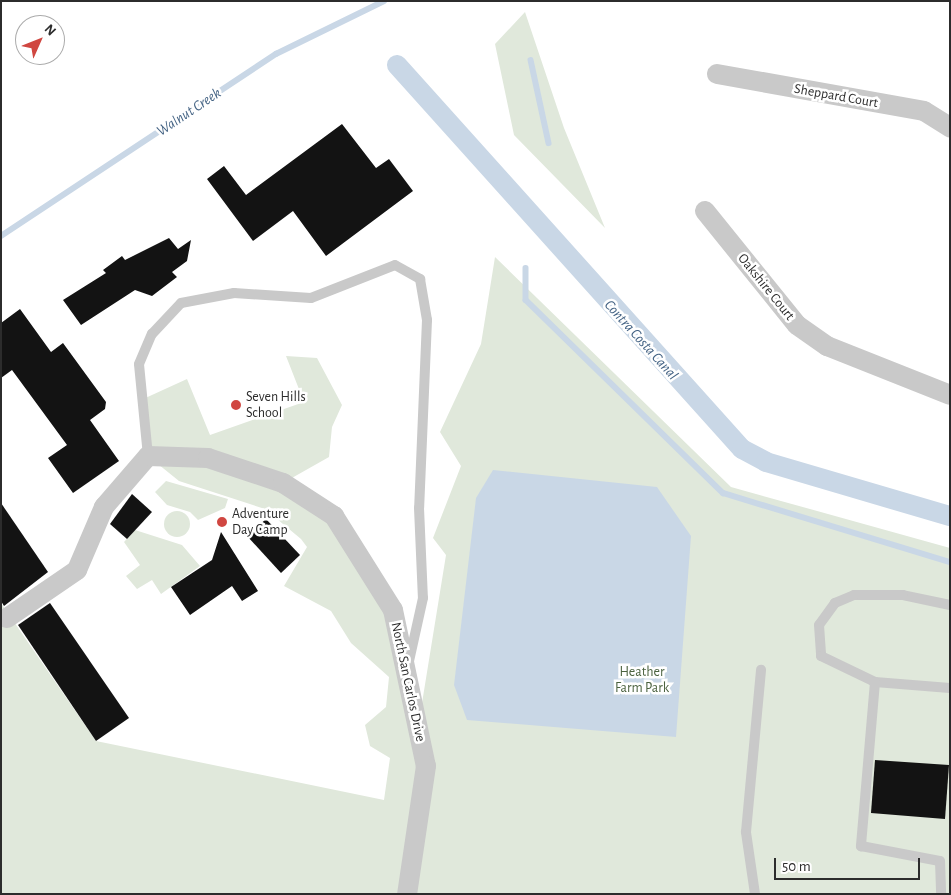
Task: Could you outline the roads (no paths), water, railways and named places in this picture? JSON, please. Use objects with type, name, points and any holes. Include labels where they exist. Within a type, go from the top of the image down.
[{"type":"street","name":"Sheppard Court","points":[[717,74],[924,111],[950,127]]},
{"type":"street","name":"Oakshire Court","points":[[705,211],[797,325],[827,346],[950,395]]},
{"type":"street","points":[[7,618],[77,570],[104,507],[148,456]]},
{"type":"street","name":"North San Carlos Drive","points":[[148,456],[208,458],[283,483],[334,516],[393,610],[426,766],[407,894]]},
{"type":"lane","points":[[148,456],[139,364],[152,334],[181,303],[234,293],[311,298],[395,265],[420,279],[427,320],[419,508],[423,598],[406,674]]},
{"type":"lane","points":[[950,605],[875,594],[854,595],[835,603],[819,625],[821,656],[875,682],[950,688]]},
{"type":"lane","points":[[755,894],[746,832],[761,670]]},
{"type":"lane","points":[[875,682],[861,846],[940,861],[942,894]]},
{"type":"water","points":[[493,470],[657,487],[691,536],[676,737],[467,720],[454,685],[476,498]]},
{"type":"waterway","name":"Walnut Creek","points":[[1,236],[276,54],[384,1]]},
{"type":"waterway","points":[[531,60],[549,143]]},
{"type":"waterway","name":"Contra Costa Canal","points":[[397,65],[742,449],[766,462],[950,516]]},
{"type":"waterway","points":[[526,268],[526,300],[723,493],[950,562]]},
{"type":"place","name":"Seven Hills School","points":[[236,405]]},
{"type":"place","name":"Adventure Day Camp","points":[[222,522]]},
{"type":"park label","name":"Heather Farm Park","points":[[642,680]]}]
